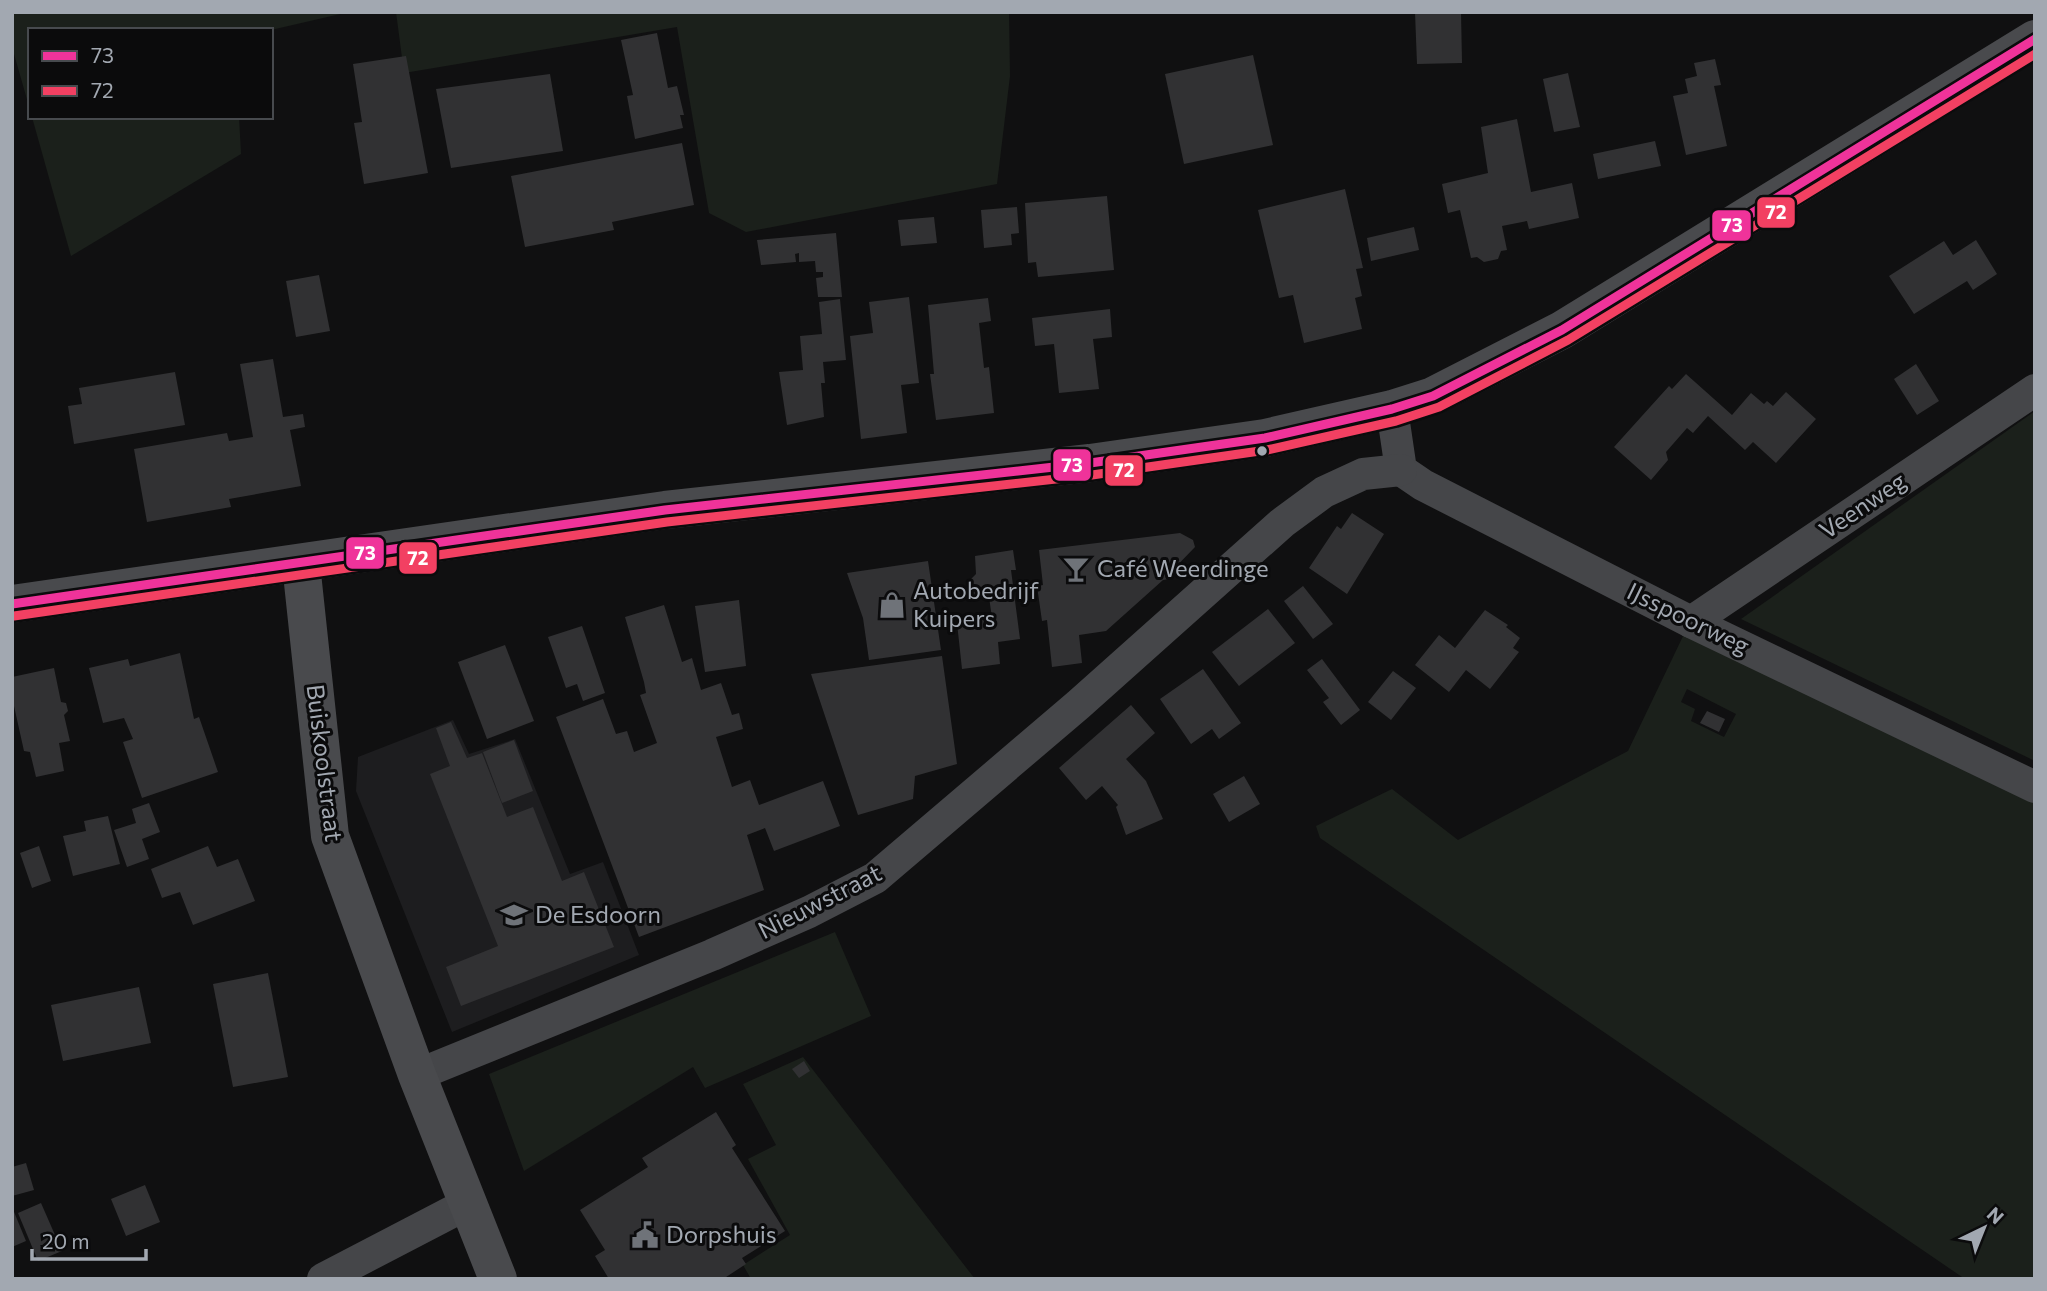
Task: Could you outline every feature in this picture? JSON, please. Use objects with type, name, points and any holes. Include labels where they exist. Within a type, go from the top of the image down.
[{"type":"main road","points":[[12,604],[665,510],[1090,463],[1211,446],[1265,438],[1392,409],[1433,396],[1562,330],[2035,39]]},
{"type":"main road","name":"Buiskoolstraat","points":[[301,564],[330,836],[417,1075],[498,1279]]},
{"type":"street","name":"Veenweg","points":[[1691,622],[2035,390]]},
{"type":"street","points":[[1392,409],[1401,470]]},
{"type":"street","name":"IJsspoorweg","points":[[1401,470],[1423,485],[1691,622],[2035,787]]},
{"type":"street","name":"Nieuwstraat","points":[[417,1075],[712,955],[809,912],[875,878],[973,797],[1282,523],[1334,487],[1363,474],[1401,470]]},
{"type":"street","points":[[323,1279],[467,1204]]},
{"type":"shaded area","points":[[12,12],[349,12],[273,30],[28,28],[28,103],[12,47]]},
{"type":"shaded area","points":[[396,12],[1009,12],[1010,76],[997,184],[746,232],[709,213],[677,27],[404,73]]},
{"type":"shaded area","points":[[33,119],[239,119],[241,154],[71,256]]},
{"type":"shaded area","points":[[2035,411],[2035,761],[1741,619]]},
{"type":"shaded area","points":[[1685,632],[2035,803],[2035,1279],[1965,1279],[1320,838],[1316,826],[1392,789],[1458,840],[1628,751]],"holes":[[[1687,689],[1736,714],[1724,737],[1691,721],[1695,709],[1681,702]]]},
{"type":"shaded area","name":"De Esdoorn","points":[[453,720],[469,754],[515,739],[570,874],[603,862],[639,955],[452,1032],[356,791],[358,757]]},
{"type":"shaded area","points":[[835,932],[871,1016],[705,1088],[693,1067],[524,1171],[489,1074]]},
{"type":"shaded area","points":[[803,1057],[975,1279],[751,1279],[743,1265],[790,1235],[748,1159],[776,1145],[743,1084]]},
{"type":"building","points":[[1415,12],[1461,12],[1462,63],[1417,64]]},
{"type":"building","points":[[657,33],[668,88],[677,86],[684,115],[680,115],[683,128],[635,139],[627,96],[633,95],[621,40]]},
{"type":"building","points":[[1253,55],[1273,145],[1184,164],[1165,74]]},
{"type":"building","points":[[406,56],[428,173],[364,184],[354,123],[362,122],[353,64]]},
{"type":"building","points":[[1715,59],[1721,85],[1714,86],[1727,146],[1686,155],[1673,96],[1688,93],[1685,79],[1697,76],[1694,63]]},
{"type":"building","points":[[1568,73],[1580,127],[1554,132],[1543,79]]},
{"type":"building","points":[[550,74],[563,151],[451,168],[436,89]]},
{"type":"building","points":[[1517,119],[1531,192],[1572,183],[1579,218],[1529,229],[1527,221],[1502,226],[1507,250],[1501,251],[1498,259],[1484,262],[1477,257],[1471,258],[1460,210],[1448,213],[1442,184],[1488,173],[1481,127]]},
{"type":"building","points":[[1655,141],[1661,166],[1598,179],[1593,154]]},
{"type":"building","points":[[682,143],[694,205],[612,222],[614,230],[525,247],[511,176]]},
{"type":"building","points":[[1345,189],[1363,268],[1356,269],[1362,296],[1355,298],[1362,329],[1304,343],[1293,295],[1279,298],[1258,210]]},
{"type":"building","points":[[1107,196],[1114,270],[1038,277],[1036,262],[1028,263],[1025,203]]},
{"type":"building","points":[[1017,207],[1019,233],[1011,234],[1012,245],[984,248],[981,210]]},
{"type":"building","points":[[934,217],[937,243],[901,246],[898,220]]},
{"type":"building","points":[[1414,227],[1419,250],[1371,261],[1367,238]]},
{"type":"building","points":[[836,233],[842,297],[818,297],[816,278],[823,277],[823,272],[816,272],[815,261],[799,262],[799,253],[795,254],[796,262],[761,265],[757,240]]},
{"type":"building","points":[[1976,240],[1997,274],[1973,290],[1967,281],[1914,314],[1889,276],[1944,241],[1953,255]]},
{"type":"building","points":[[319,275],[330,331],[296,337],[286,281]]},
{"type":"building","points":[[909,297],[919,383],[901,385],[907,433],[861,439],[850,336],[873,333],[869,302]]},
{"type":"building","points":[[988,298],[991,321],[979,323],[984,368],[989,367],[994,413],[936,420],[930,374],[934,374],[928,305]]},
{"type":"building","points":[[840,299],[846,360],[823,362],[825,383],[821,383],[824,417],[787,425],[779,372],[803,370],[800,336],[822,334],[819,302]]},
{"type":"building","points":[[1110,309],[1112,337],[1093,339],[1099,389],[1059,393],[1054,344],[1035,346],[1032,318]]},
{"type":"building","points":[[273,359],[283,417],[303,414],[305,427],[290,430],[301,486],[229,499],[231,507],[147,522],[134,449],[227,433],[229,441],[253,437],[240,364]]},
{"type":"building","points":[[1916,364],[1939,401],[1917,415],[1894,379]]},
{"type":"building","points":[[175,372],[185,425],[74,444],[68,406],[82,404],[79,388]]},
{"type":"building","points":[[1686,374],[1732,415],[1751,393],[1764,404],[1767,401],[1773,406],[1786,392],[1816,419],[1776,463],[1753,442],[1745,450],[1708,416],[1693,433],[1687,428],[1666,452],[1668,460],[1651,480],[1614,447],[1669,386],[1672,389]]},
{"type":"building","points":[[1352,513],[1384,534],[1347,594],[1309,568],[1337,526],[1341,529]]},
{"type":"building","points":[[1180,533],[1193,540],[1195,547],[1166,577],[1169,579],[1163,580],[1106,631],[1079,635],[1082,663],[1052,667],[1047,620],[1042,621],[1037,586],[1043,585],[1039,550]]},
{"type":"building","points":[[1013,550],[1016,570],[1011,570],[1020,639],[998,642],[1000,664],[962,669],[957,623],[992,618],[989,597],[974,599],[971,579],[976,574],[975,556]]},
{"type":"building","points":[[928,561],[941,650],[869,660],[863,618],[847,573]]},
{"type":"building","points":[[1303,586],[1333,624],[1313,639],[1284,601]]},
{"type":"building","points":[[739,600],[746,666],[705,672],[695,606]]},
{"type":"building","points":[[664,605],[682,662],[692,658],[701,690],[721,683],[732,715],[739,713],[743,729],[716,737],[732,787],[750,780],[759,805],[823,781],[840,826],[774,851],[765,828],[747,835],[764,890],[639,937],[556,717],[603,699],[616,734],[627,731],[634,752],[657,743],[640,695],[646,693],[644,682],[625,617]]},
{"type":"building","points":[[1268,609],[1295,643],[1239,686],[1212,652]]},
{"type":"building","points":[[1485,610],[1508,625],[1506,627],[1520,638],[1513,648],[1519,652],[1490,689],[1466,670],[1449,692],[1415,665],[1439,635],[1455,648]]},
{"type":"building","points":[[582,626],[605,693],[583,701],[577,684],[566,688],[548,637]]},
{"type":"building","points":[[505,645],[534,721],[487,739],[458,662]]},
{"type":"building","points":[[180,653],[194,719],[199,717],[218,772],[142,798],[123,742],[133,739],[124,718],[103,723],[89,668],[128,659],[130,666]]},
{"type":"building","points":[[942,656],[957,764],[915,776],[913,799],[858,815],[811,674]]},
{"type":"building","points":[[1322,659],[1360,710],[1341,725],[1323,702],[1329,698],[1307,670]]},
{"type":"building","points":[[54,668],[61,702],[66,703],[68,711],[64,715],[70,741],[59,743],[64,771],[36,777],[30,752],[24,751],[12,697],[12,677]]},
{"type":"building","points":[[1203,669],[1241,723],[1219,739],[1212,729],[1191,744],[1160,699]]},
{"type":"building","points":[[1393,671],[1416,688],[1391,720],[1368,702]]},
{"type":"building","points":[[1131,705],[1155,733],[1126,759],[1146,781],[1163,819],[1126,835],[1116,807],[1118,805],[1102,786],[1086,800],[1059,768]]},
{"type":"building","points":[[1707,711],[1725,719],[1719,732],[1700,723]]},
{"type":"building","points":[[451,722],[467,758],[482,753],[507,817],[533,807],[562,881],[584,872],[614,947],[461,1006],[446,967],[498,946],[430,774],[450,766],[436,728]]},
{"type":"building","points":[[514,740],[533,791],[502,803],[483,752]]},
{"type":"building","points":[[1244,776],[1260,804],[1229,822],[1213,794]]},
{"type":"building","points":[[149,803],[160,832],[142,839],[149,859],[127,867],[114,830],[136,823],[132,809]]},
{"type":"building","points":[[108,816],[120,864],[73,876],[63,836],[86,831],[84,821]]},
{"type":"building","points":[[39,846],[51,881],[32,888],[20,853]]},
{"type":"building","points":[[208,846],[217,867],[238,859],[255,901],[193,925],[180,892],[162,898],[151,869]]},
{"type":"building","points":[[268,973],[288,1077],[233,1087],[213,984]]},
{"type":"building","points":[[139,987],[151,1043],[63,1061],[51,1005]]},
{"type":"building","points":[[804,1061],[810,1071],[799,1078],[792,1069]]},
{"type":"building","points":[[716,1112],[736,1145],[732,1148],[785,1231],[742,1258],[746,1264],[723,1279],[609,1279],[595,1256],[605,1250],[580,1210],[648,1167],[642,1158]]},
{"type":"building","points":[[26,1163],[34,1190],[12,1196],[12,1167]]},
{"type":"building","points":[[145,1185],[160,1222],[126,1236],[111,1199]]},
{"type":"building","points":[[41,1203],[62,1251],[38,1261],[18,1213]]},
{"type":"building","points":[[12,1207],[26,1241],[12,1247]]},
{"type":"transit line","name":"73","points":[[12,604],[665,510],[1090,463],[1265,438],[1392,409],[1433,396],[1562,330],[2035,39]]},
{"type":"transit line","name":"72","points":[[14,616],[667,522],[1092,475],[1267,450],[1396,421],[1439,407],[1568,340],[2035,54]]},
{"type":"place","name":"Café Weerdinge","points":[[1076,569]]},
{"type":"place","name":"Autobedrijf Kuipers","points":[[892,605]]},
{"type":"place","name":"De Esdoorn","points":[[514,915]]},
{"type":"place","name":"Dorpshuis","points":[[645,1235]]}]
